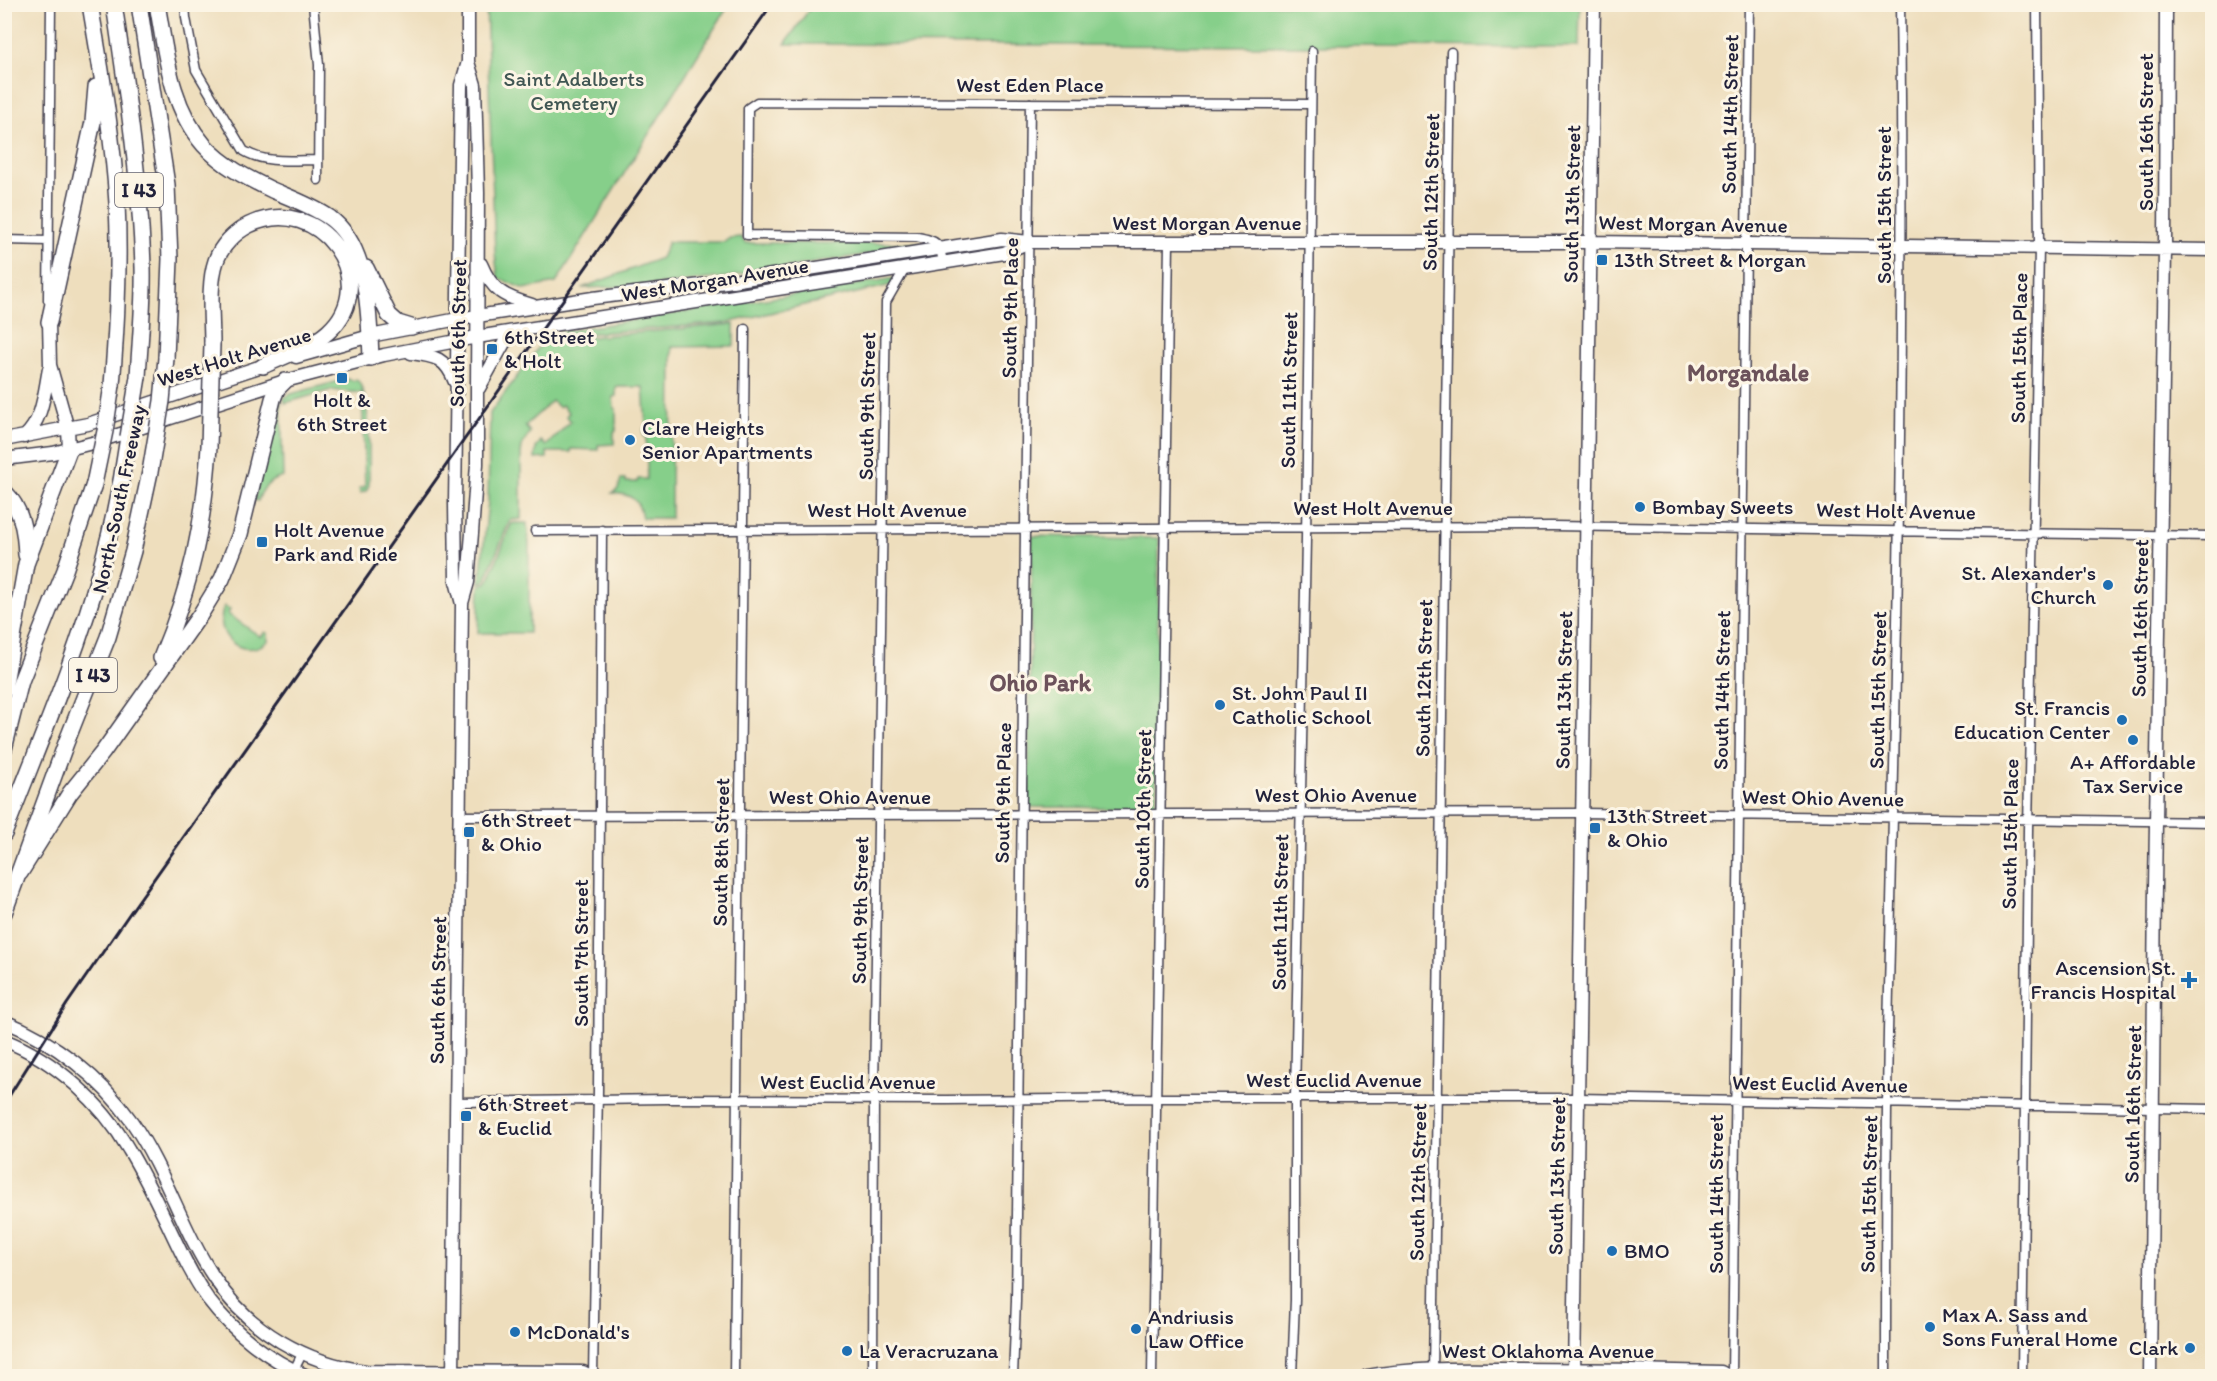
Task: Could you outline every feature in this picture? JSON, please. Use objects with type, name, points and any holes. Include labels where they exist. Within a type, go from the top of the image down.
[{"type":"highway","points":[[4,749],[21,681],[65,570],[93,483],[105,431],[112,385],[119,293],[117,202],[106,105],[90,4]]},
{"type":"highway","name":"North-South Freeway","points":[[4,834],[81,630],[101,568],[121,482],[138,377],[143,270],[138,182],[114,4]]},
{"type":"highway","name":"North-South Freeway","points":[[7,906],[66,743],[108,637],[133,551],[162,400],[170,259],[166,185],[139,4]]},
{"type":"highway","points":[[157,4],[170,78],[180,107],[203,144],[218,160],[243,176],[330,219],[346,234],[362,260],[389,315],[398,323],[411,327]]},
{"type":"highway","points":[[49,322],[93,122],[96,99],[94,30]]},
{"type":"highway","points":[[150,686],[172,632],[196,555],[204,510],[209,447],[213,279],[216,261],[231,238],[242,228],[259,220],[278,216],[294,218],[310,223],[325,234],[343,258],[348,276],[348,295],[345,308],[327,333],[263,366]]},
{"type":"highway","points":[[354,248],[367,300],[371,358]]},
{"type":"highway","points":[[20,873],[70,794],[150,686],[200,615],[222,579],[240,534],[273,399],[277,389],[285,381]]},
{"type":"highway","points":[[26,564],[69,450]]},
{"type":"highway","points":[[4,492],[10,497],[20,514],[26,535],[26,564],[4,689]]},
{"type":"street","points":[[24,437],[33,429],[39,417],[50,365],[48,241],[51,4]]},
{"type":"street","points":[[185,4],[196,70],[244,151],[253,157],[265,160],[318,160]]},
{"type":"street","points":[[313,4],[320,65],[318,180]]},
{"type":"street","name":"South 6th Street","points":[[453,1374],[462,604],[468,582],[477,464],[478,258],[475,85],[468,62],[468,4]]},
{"type":"street","name":"South 13th Street","points":[[1574,1373],[1594,4]]},
{"type":"street","name":"South 14th Street","points":[[1732,1377],[1749,4]]},
{"type":"street","name":"South 15th Street","points":[[1886,1377],[1888,1102],[1902,246],[1900,4]]},
{"type":"street","name":"South 15th Place","points":[[2022,1377],[2028,819],[2039,248],[2037,4]]},
{"type":"street","name":"South 16th Street","points":[[2150,1377],[2156,822],[2162,535],[2166,4]]},
{"type":"street","name":"South 11th Street","points":[[1292,1377],[1295,1300],[1295,1098],[1312,51]]},
{"type":"street","name":"South 12th Street","points":[[1433,1373],[1451,52]]},
{"type":"street","name":"South 6th Street","points":[[462,604],[456,581],[457,389],[461,85],[468,62]]},
{"type":"street","name":"West Eden Place","points":[[941,248],[933,240],[917,237],[747,235],[747,111],[750,105],[757,102],[1311,104]]},
{"type":"street","name":"South 9th Place","points":[[1012,1377],[1016,1301],[1030,103]]},
{"type":"street","name":"West Morgan Avenue","points":[[477,316],[536,306],[726,282],[1002,239],[1029,242],[1747,244],[2212,250]]},
{"type":"street","points":[[4,240],[48,241]]},
{"type":"street","name":"West Morgan Avenue","points":[[477,337],[1004,253],[1029,242]]},
{"type":"street","name":"South 10th Street","points":[[1152,1377],[1169,242]]},
{"type":"street","points":[[941,248],[943,263]]},
{"type":"street","points":[[478,258],[487,279],[496,289],[508,298],[536,306]]},
{"type":"street","name":"South 9th Street","points":[[873,1377],[874,1100],[886,302],[905,269]]},
{"type":"street","name":"West Holt Avenue","points":[[4,440],[88,424],[263,366],[370,336],[477,316]]},
{"type":"street","name":"South 8th Street","points":[[734,1377],[745,329]]},
{"type":"street","points":[[477,392],[504,343],[517,332]]},
{"type":"street","name":"West Holt Avenue","points":[[4,459],[69,450],[285,381],[371,358],[477,337]]},
{"type":"street","points":[[401,352],[425,355],[443,362],[450,370],[457,389]]},
{"type":"street","points":[[50,365],[68,429],[69,450]]},
{"type":"street","name":"West Holt Avenue","points":[[535,531],[1586,527],[2212,536]]},
{"type":"street","name":"South 7th Street","points":[[592,1377],[598,1100],[602,530]]},
{"type":"street","name":"West Ohio Avenue","points":[[460,816],[1300,812],[1582,813],[2212,822]]},
{"type":"street","points":[[4,1021],[29,1032],[61,1052],[95,1080],[120,1105],[153,1155],[215,1280],[247,1317],[272,1336],[302,1354],[338,1367],[366,1371],[453,1374],[583,1372],[592,1377]]},
{"type":"street","points":[[4,1040],[19,1046],[47,1064],[79,1089],[106,1117],[134,1158],[194,1277],[208,1299],[226,1320],[255,1346],[292,1374],[307,1377]]},
{"type":"street","name":"West Euclid Avenue","points":[[456,1102],[1577,1098],[2212,1109]]},
{"type":"street","points":[[292,1374],[302,1354]]},
{"type":"street","name":"West Oklahoma Avenue","points":[[1367,1377],[1391,1372],[1721,1372],[1728,1377]]},
{"type":"green space","points":[[813,4],[1580,5],[1579,47],[785,44]]},
{"type":"green space","name":"Saint Adalberts Cemetery","points":[[486,5],[729,5],[556,283],[524,289],[498,278],[495,253]]},
{"type":"green space","points":[[741,237],[745,243],[918,243],[918,246],[726,277],[646,286],[582,288],[661,258],[668,242],[724,242],[730,238]]},
{"type":"green space","points":[[896,278],[891,285],[726,323],[572,335],[547,334]]},
{"type":"green space","points":[[734,324],[734,346],[672,347],[671,518],[642,518],[639,506],[633,499],[612,493],[618,489],[621,479],[625,479],[626,482],[637,482],[638,479],[647,479],[647,452],[644,452],[646,436],[644,436],[644,428],[646,427],[643,387],[616,387],[616,396],[613,397],[616,409],[614,444],[598,445],[598,450],[571,449],[571,452],[547,452],[547,458],[535,459],[536,448],[541,441],[546,446],[571,421],[566,416],[569,413],[562,405],[559,407],[552,401],[525,426],[530,432],[522,446],[521,454],[521,519],[510,520],[485,581],[480,583],[488,501],[490,413],[546,337],[568,339]]},
{"type":"green space","points":[[347,379],[354,381],[356,379],[361,386],[367,412],[369,485],[366,491],[360,493],[359,488],[365,487],[362,393],[331,390],[285,403],[284,398],[291,394]]},
{"type":"green space","points":[[281,398],[283,477],[267,485],[258,501],[254,500]]},
{"type":"green space","points":[[527,523],[529,633],[478,633],[480,586],[488,582],[511,524]]},
{"type":"green space","points":[[1032,536],[1159,538],[1156,808],[1028,807]]},
{"type":"green space","points":[[224,606],[230,609],[228,614],[261,637],[265,632],[268,634],[268,641],[249,649],[232,643],[222,627],[221,617]]},
{"type":"railway","points":[[4,1104],[67,1004],[132,910],[772,4]]},
{"type":"place","name":"13th Street & Morgan","points":[[1602,260]]},
{"type":"place","name":"6th Street & Holt","points":[[492,349]]},
{"type":"place","name":"Holt & 6th Street","points":[[342,378]]},
{"type":"place","name":"Clare Heights Senior Apartments","points":[[630,440]]},
{"type":"place","name":"Bombay Sweets","points":[[1640,507]]},
{"type":"place","name":"Holt Avenue Park and Ride","points":[[262,542]]},
{"type":"place","name":"St. Alexander's Church","points":[[2108,585]]},
{"type":"place","name":"St. John Paul II Catholic School","points":[[1220,705]]},
{"type":"place","name":"St. Francis Education Center","points":[[2122,720]]},
{"type":"place","name":"A+ Affordable Tax Service","points":[[2133,740]]},
{"type":"place","name":"13th Street & Ohio","points":[[1595,828]]},
{"type":"place","name":"6th Street & Ohio","points":[[469,832]]},
{"type":"place","name":"Ascension St. Francis Hospital","points":[[2189,980]]},
{"type":"place","name":"6th Street & Euclid","points":[[466,1116]]},
{"type":"place","name":"BMO","points":[[1612,1251]]},
{"type":"place","name":"Max A. Sass and Sons Funeral Home","points":[[1930,1327]]},
{"type":"place","name":"Andriusis Law Office","points":[[1136,1329]]},
{"type":"place","name":"McDonald's","points":[[515,1332]]},
{"type":"place","name":"Clark","points":[[2190,1348]]},
{"type":"place","name":"La Veracruzana","points":[[847,1351]]},
{"type":"district","name":"Morgandale","points":[[1748,373]]},
{"type":"district","name":"Ohio Park","points":[[1040,683]]}]
